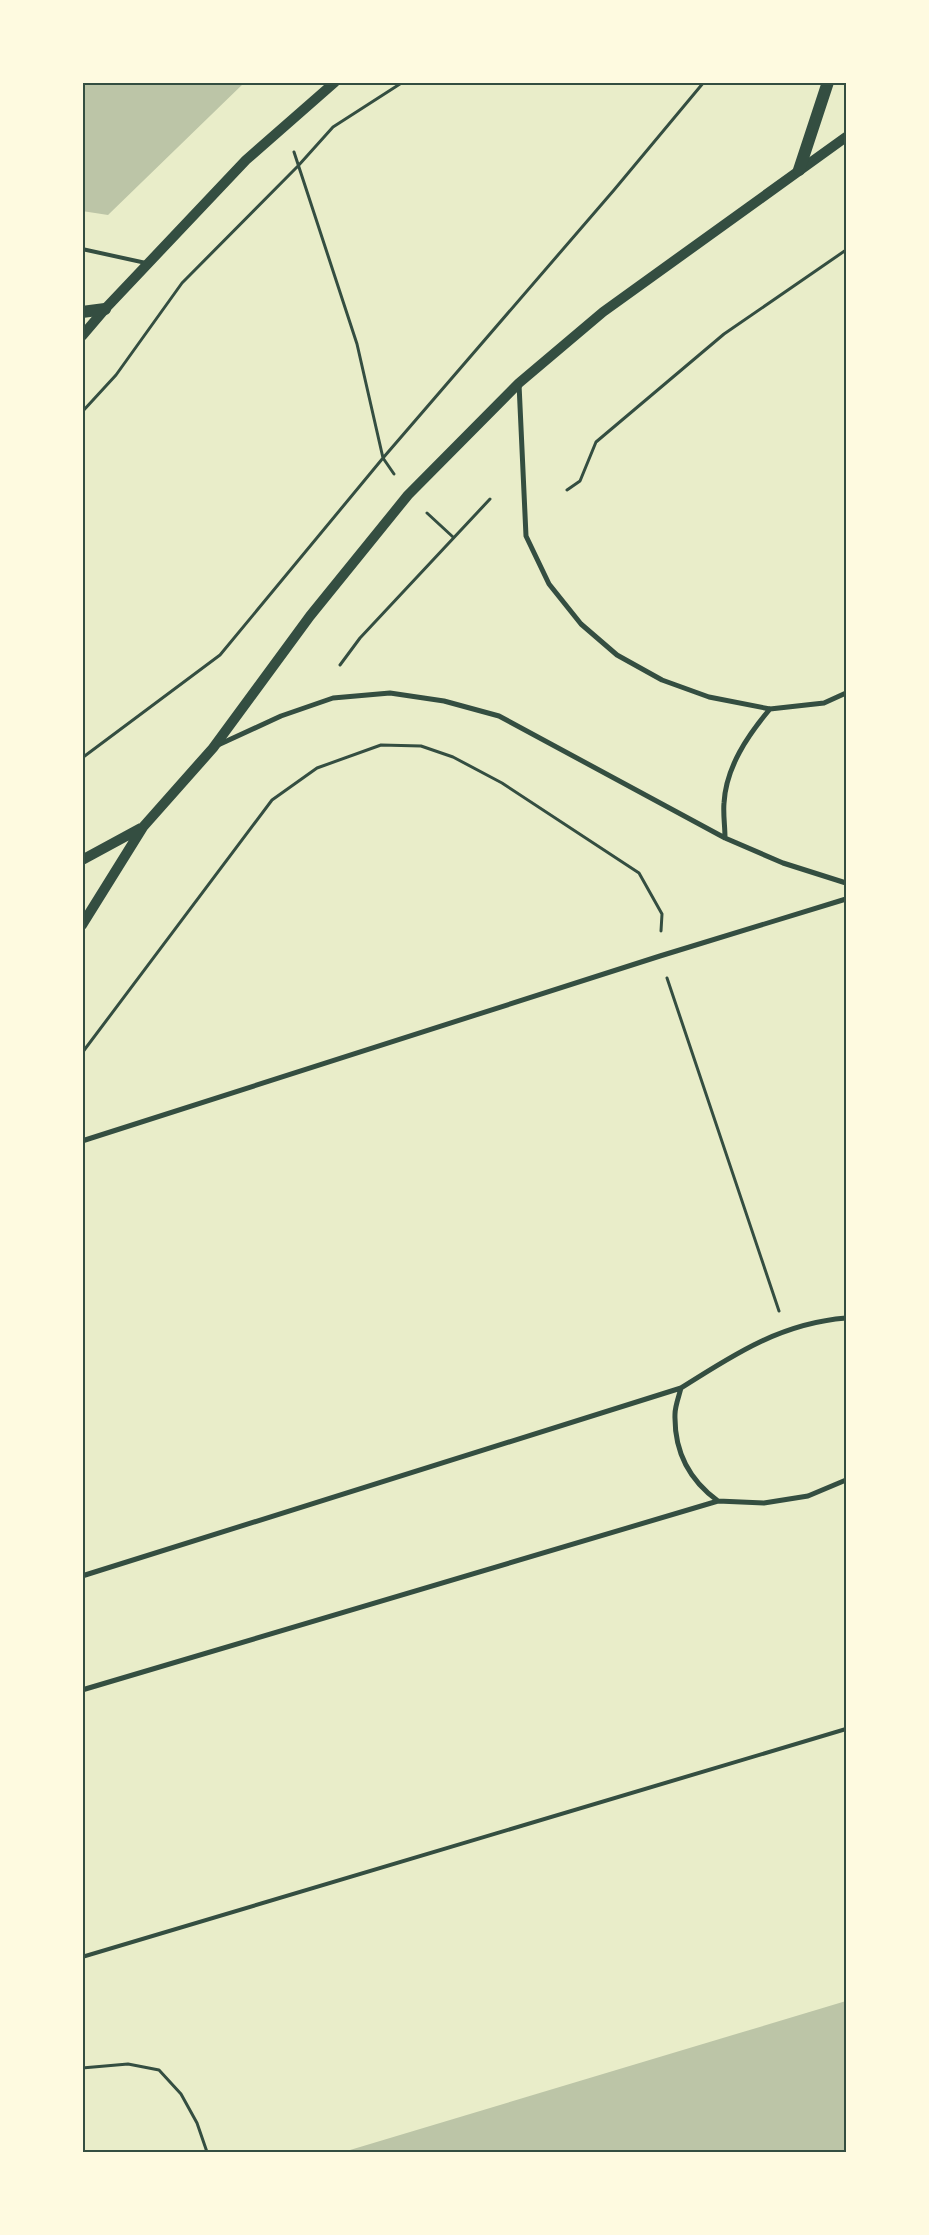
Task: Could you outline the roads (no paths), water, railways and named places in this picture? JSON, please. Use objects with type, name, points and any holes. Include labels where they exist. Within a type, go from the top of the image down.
[{"type":"main road","points":[[82,336],[105,308],[246,160],[335,82]]},
{"type":"main road","points":[[800,170],[828,82]]},
{"type":"main road","points":[[82,925],[143,828],[213,748],[310,616],[408,495],[519,383],[603,312],[846,138]]},
{"type":"main road","points":[[82,312],[105,308]]},
{"type":"main road","points":[[82,860],[143,828]]},
{"type":"street","points":[[519,383],[526,536],[549,584],[581,624],[617,655],[654,676],[709,697],[770,709],[824,703],[846,693]]},
{"type":"street","points":[[213,748],[281,716],[333,698],[390,693],[444,701],[499,716],[725,838],[783,863],[846,883]]},
{"type":"street","points":[[725,838],[724,801],[732,769],[747,738],[770,709]]},
{"type":"street","points":[[82,1141],[660,956],[846,899]]},
{"type":"street","points":[[82,1576],[681,1388],[751,1345],[785,1331],[822,1320],[846,1318]]},
{"type":"street","points":[[681,1388],[675,1413],[679,1449],[691,1476],[703,1490],[718,1501]]},
{"type":"street","points":[[82,1690],[718,1501],[773,1502],[808,1496],[846,1480]]},
{"type":"lane","points":[[82,249],[148,264]]},
{"type":"lane","points":[[82,1957],[846,1729]]}]
